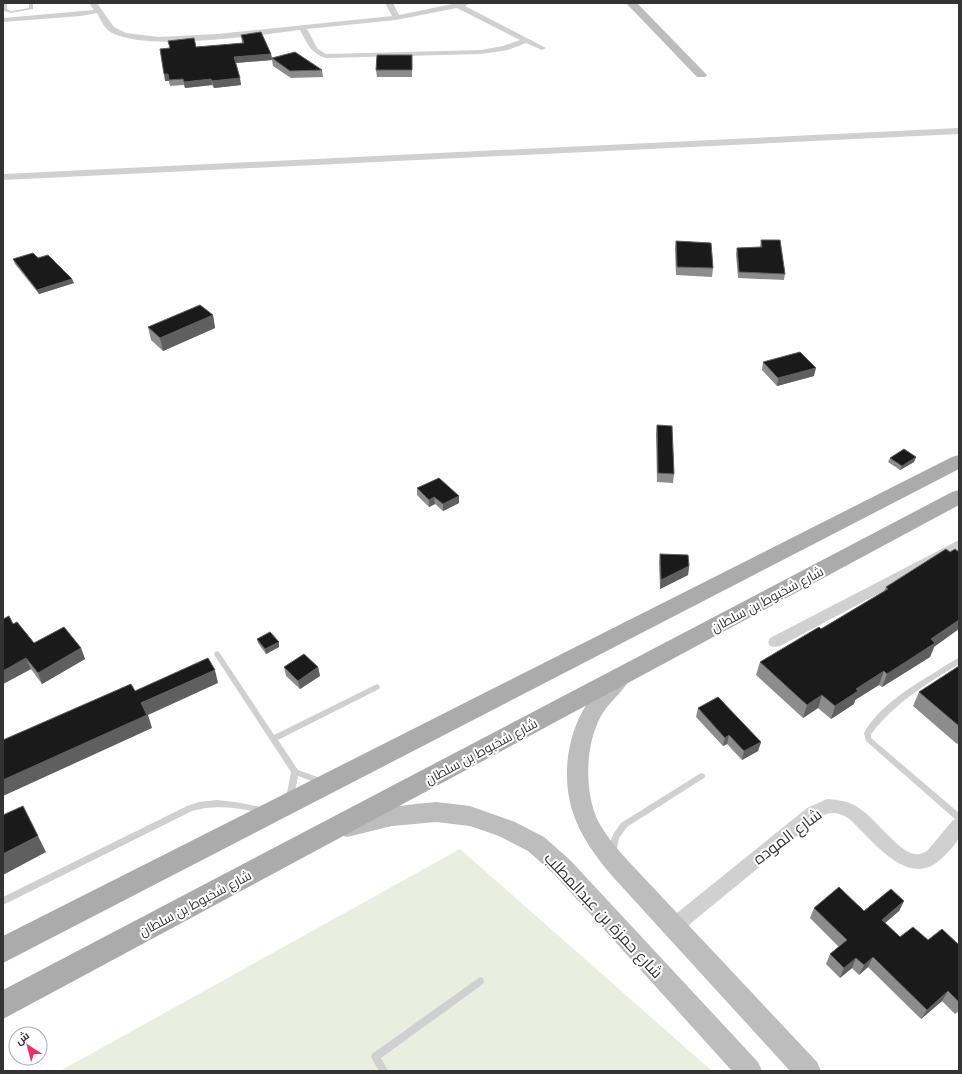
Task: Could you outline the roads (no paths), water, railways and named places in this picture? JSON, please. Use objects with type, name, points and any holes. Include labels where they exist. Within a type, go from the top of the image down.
[{"type":"main road","points":[[3,950],[959,461]]},
{"type":"main road","name":"شارع شخبوط بن سلطان","points":[[3,1005],[959,497]]},
{"type":"street","points":[[93,3],[111,30],[115,32],[145,38],[170,39],[210,38],[396,17],[432,12],[462,4],[542,48]]},
{"type":"street","points":[[389,3],[396,17]]},
{"type":"street","points":[[631,3],[701,75]]},
{"type":"street","points":[[3,20],[81,14],[98,11]]},
{"type":"street","points":[[81,14],[105,19]]},
{"type":"street","points":[[303,28],[315,51],[326,56],[481,52],[504,48],[527,40]]},
{"type":"street","points":[[3,177],[959,131]]},
{"type":"street","points":[[775,642],[959,545]]},
{"type":"street","points":[[621,677],[594,709],[585,727],[578,779],[583,809],[589,826],[602,846],[673,927],[808,1071]]},
{"type":"street","name":"شارع الموده","points":[[673,927],[813,813],[828,806],[838,806],[848,810],[858,817],[905,859],[916,862],[926,861],[933,856],[959,825]]},
{"type":"street","name":"شارع حمزة بن عبدالمطلب","points":[[333,830],[392,816],[436,812],[470,816],[507,828],[536,844],[562,867],[749,1071]]},
{"type":"lane","points":[[5,3],[5,10],[11,12],[31,9],[31,3]]},
{"type":"lane","points":[[217,654],[295,772],[328,783]]},
{"type":"lane","points":[[959,661],[907,693],[867,733],[868,739],[959,818]]},
{"type":"lane","points":[[273,738],[377,687]]},
{"type":"lane","points":[[3,901],[190,808],[222,802],[280,808],[293,788],[295,772]]},
{"type":"lane","points":[[613,859],[613,844],[617,833],[624,825],[701,776]]},
{"type":"lane","points":[[384,1071],[375,1058],[480,981]]}]
